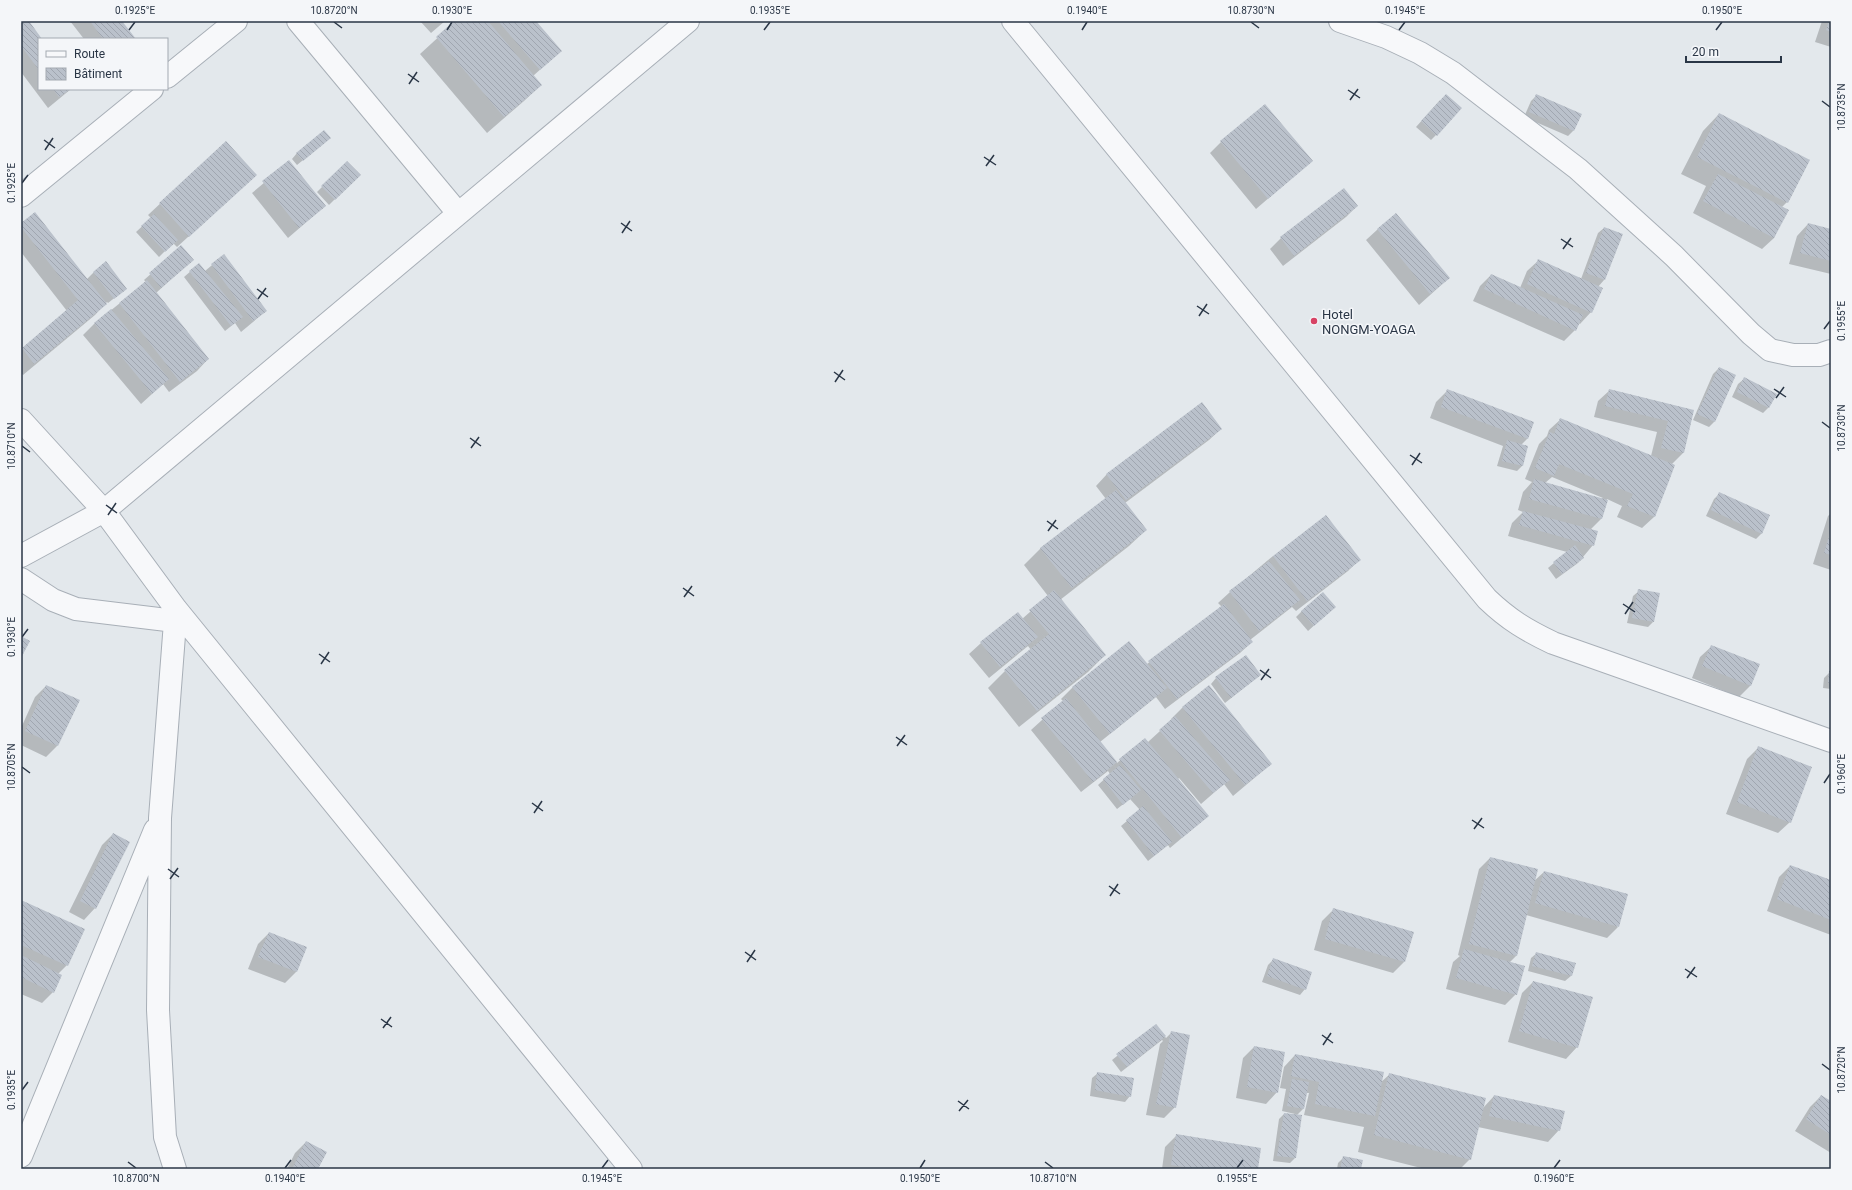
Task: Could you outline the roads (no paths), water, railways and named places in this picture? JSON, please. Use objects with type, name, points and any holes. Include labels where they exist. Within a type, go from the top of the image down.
[{"type":"street","points":[[168,76],[236,21]]},
{"type":"street","points":[[298,21],[458,213]]},
{"type":"street","points":[[21,556],[104,511],[688,21]]},
{"type":"street","points":[[1013,21],[1482,592],[1505,616],[1523,628],[1553,643],[1831,741]]},
{"type":"street","points":[[1340,21],[1386,37],[1413,50],[1453,73],[1578,169],[1674,256],[1751,334],[1770,350],[1793,355],[1819,355],[1831,351]]},
{"type":"street","points":[[21,196],[151,90]]},
{"type":"street","points":[[21,420],[104,511],[176,615],[630,1169]]},
{"type":"street","points":[[21,579],[53,600],[76,609],[176,615]]},
{"type":"street","points":[[175,1169],[165,1137],[158,1010],[160,818],[176,615]]},
{"type":"street","points":[[21,1156],[160,818]]},
{"type":"place","name":"Hotel NONGM-YOAGA","points":[[1314,321]]}]
